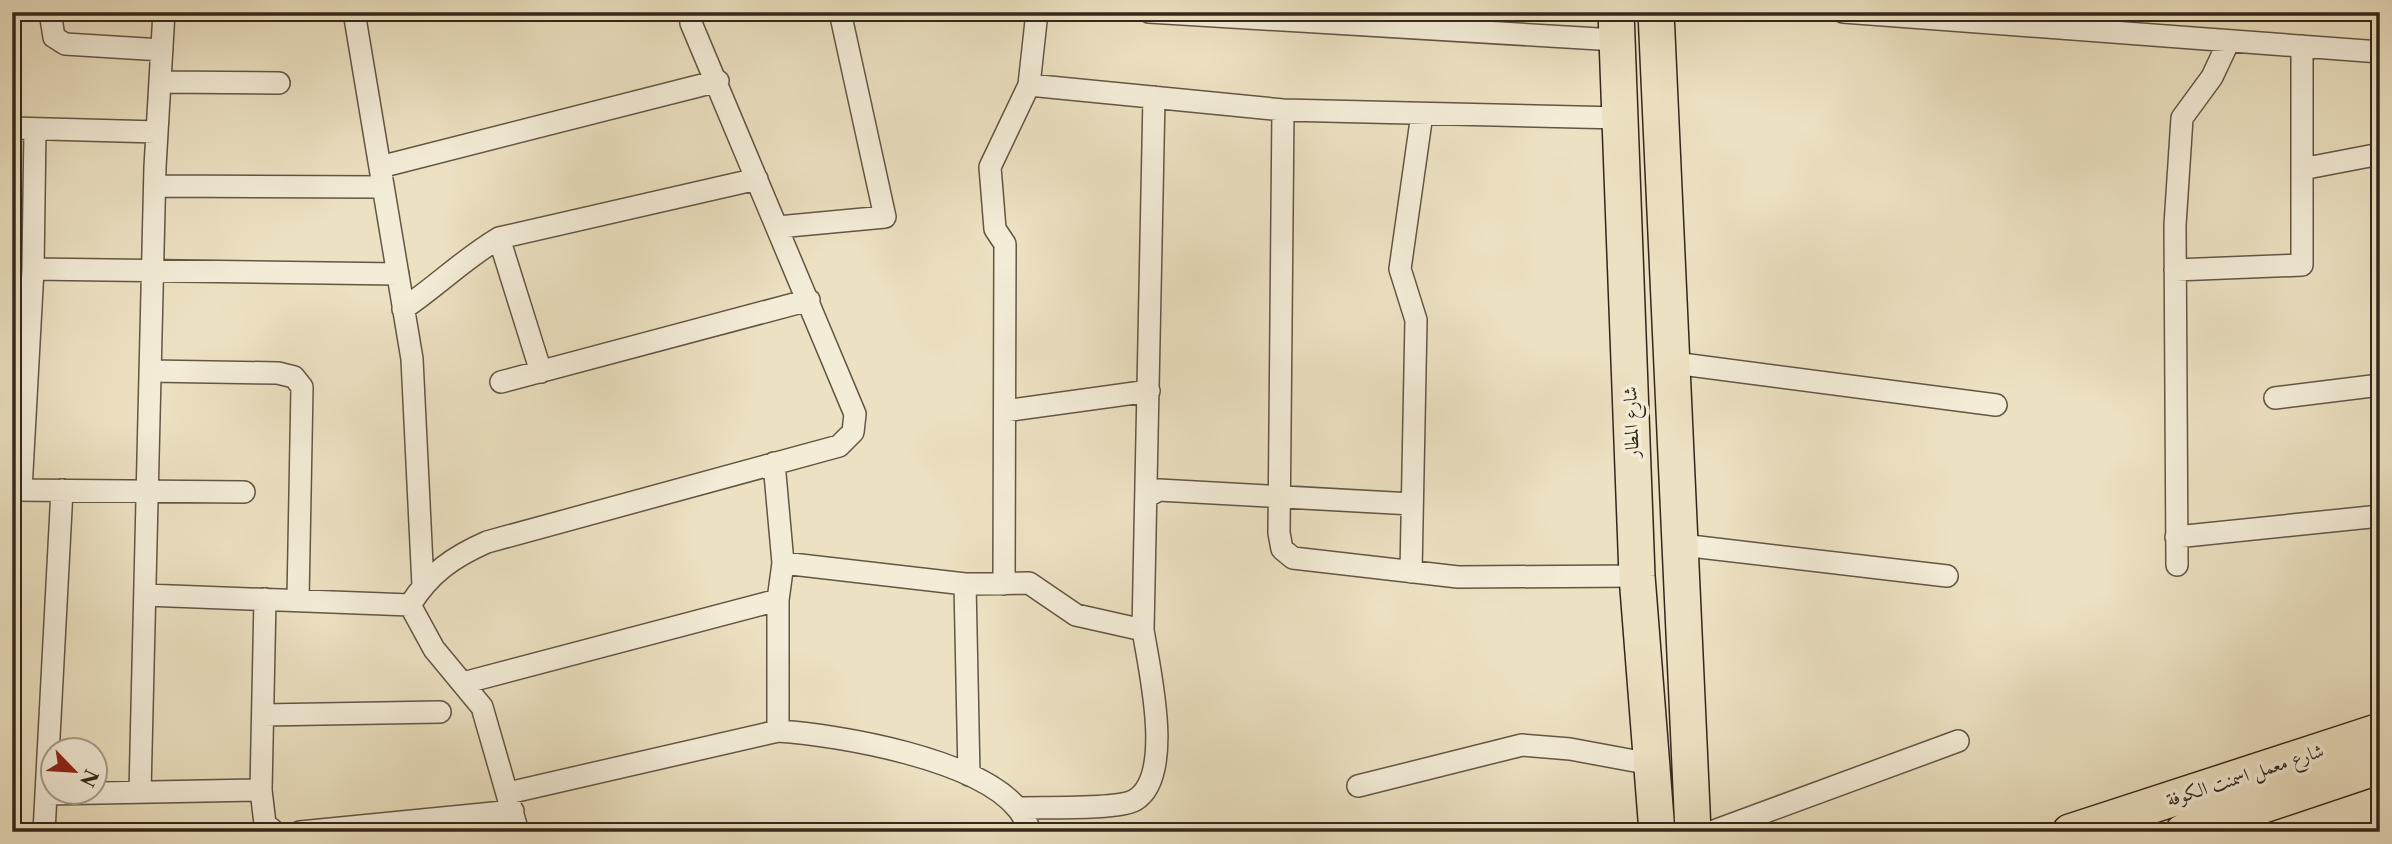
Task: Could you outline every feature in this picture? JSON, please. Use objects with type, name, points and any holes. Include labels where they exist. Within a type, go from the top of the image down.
[{"type":"main road","points":[[1656,12],[1674,363],[1693,832]]},
{"type":"main road","name":"شارع المطار","points":[[1616,26],[1637,576],[1657,832]]},
{"type":"main road","name":"شارع معمل اسمنت الكوفة","points":[[2070,832],[2380,731]]},
{"type":"main road","name":"شارع معمل اسمنت الكوفة","points":[[2183,832],[2380,766]]},
{"type":"street","points":[[50,12],[54,37],[65,44],[162,50]]},
{"type":"street","points":[[140,792],[155,186],[164,12]]},
{"type":"street","points":[[354,12],[398,274],[416,413],[423,586]]},
{"type":"street","points":[[410,605],[423,586],[455,556],[487,542],[839,446],[853,432],[855,414],[810,300],[691,23],[690,12]]},
{"type":"street","points":[[778,226],[885,218],[840,12]]},
{"type":"street","points":[[1004,584],[1005,244],[995,229],[990,167],[1029,85],[1037,12]]},
{"type":"street","points":[[1149,12],[1616,26]]},
{"type":"street","points":[[1843,12],[2380,52]]},
{"type":"street","points":[[2177,565],[2175,270],[2182,118],[2212,77],[2229,41]]},
{"type":"street","points":[[2175,270],[2302,265],[2302,46]]},
{"type":"street","points":[[155,186],[382,177],[718,81]]},
{"type":"street","points":[[160,82],[279,83]]},
{"type":"street","points":[[1029,85],[1283,110],[1620,118]]},
{"type":"street","points":[[1018,808],[1135,801],[1150,786],[1157,729],[1143,630],[1144,509],[1148,496],[1154,97]]},
{"type":"street","points":[[1283,110],[1279,497],[1282,549],[1293,558],[1458,578],[1637,576]]},
{"type":"street","points":[[1411,572],[1416,320],[1400,269],[1422,114]]},
{"type":"street","points":[[12,128],[157,132]]},
{"type":"street","points":[[35,129],[23,240],[33,269],[17,490],[244,492]]},
{"type":"street","points":[[2302,169],[2380,154]]},
{"type":"street","points":[[403,309],[444,281],[474,253],[499,238],[757,179]]},
{"type":"street","points":[[499,238],[541,372]]},
{"type":"street","points":[[33,269],[153,268],[398,274]]},
{"type":"street","points":[[501,382],[810,300]]},
{"type":"street","points":[[1674,363],[1996,405]]},
{"type":"street","points":[[150,371],[278,373],[294,377],[302,387],[298,600]]},
{"type":"street","points":[[2275,398],[2380,385]]},
{"type":"street","points":[[1004,411],[1149,391]]},
{"type":"street","points":[[774,463],[783,563],[778,600],[778,731]]},
{"type":"street","points":[[1148,496],[1159,490],[1412,503]]},
{"type":"street","points":[[51,736],[62,491]]},
{"type":"street","points":[[2176,537],[2380,516]]},
{"type":"street","points":[[1682,545],[1947,576]]},
{"type":"street","points":[[783,563],[965,584],[1029,583],[1076,615],[1143,630]]},
{"type":"street","points":[[965,584],[969,775]]},
{"type":"street","points":[[145,595],[410,605]]},
{"type":"street","points":[[265,599],[261,790],[265,824],[275,832]]},
{"type":"street","points":[[463,683],[778,600]]},
{"type":"street","points":[[410,605],[434,649],[482,707],[513,812]]},
{"type":"street","points":[[263,715],[440,712]]},
{"type":"street","points":[[300,832],[513,812],[778,731],[810,733],[894,749],[969,775],[997,790],[1018,808],[1031,832]]},
{"type":"street","points":[[1711,832],[1958,741]]},
{"type":"street","points":[[1358,786],[1522,745],[1570,749],[1651,764]]},
{"type":"street","points":[[108,793],[261,790]]},
{"type":"street","points":[[44,832],[47,806]]}]
